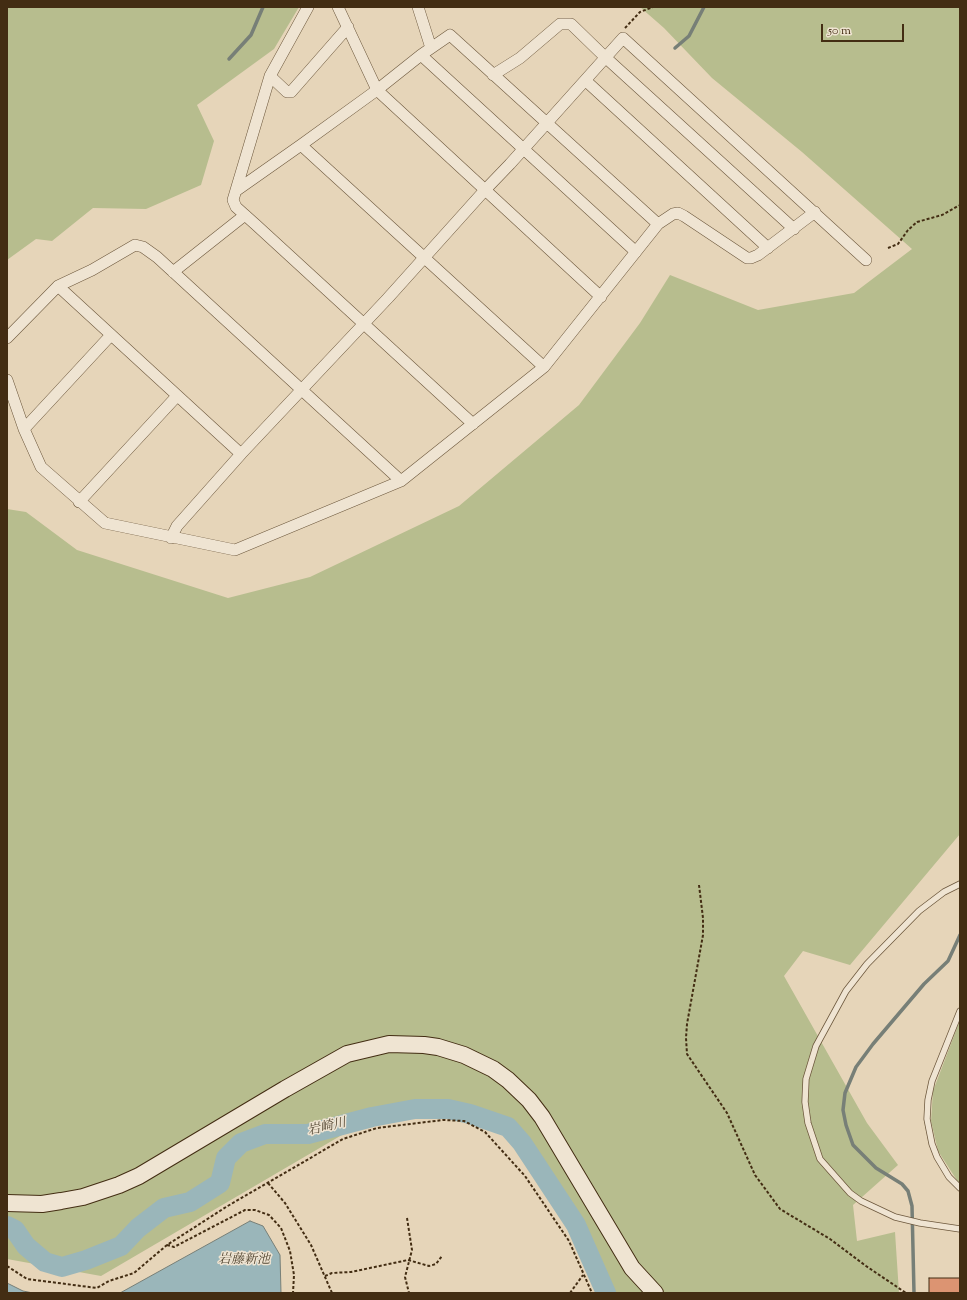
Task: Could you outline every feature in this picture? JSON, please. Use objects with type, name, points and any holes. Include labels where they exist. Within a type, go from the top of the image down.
[{"type":"street","points":[[308,7],[270,76],[233,200],[236,207],[473,424]]},
{"type":"street","points":[[338,7],[377,90],[601,297]]},
{"type":"street","points":[[418,7],[431,48]]},
{"type":"street","points":[[493,75],[520,58],[560,24],[571,24],[604,57],[794,229]]},
{"type":"street","points":[[270,76],[287,92],[291,92],[348,27]]},
{"type":"street","points":[[237,190],[377,90],[421,55],[450,35],[658,224]]},
{"type":"street","points":[[171,538],[177,526],[241,454],[510,164],[586,80],[604,57],[623,38],[866,260]]},
{"type":"street","points":[[421,55],[636,252]]},
{"type":"street","points":[[586,80],[768,248]]},
{"type":"street","points":[[301,145],[544,366]]},
{"type":"street","points":[[7,380],[24,429],[40,467],[105,523],[171,538],[235,550],[401,482],[544,366],[601,297],[658,224],[673,214],[678,213],[746,258],[758,255],[815,212]]},
{"type":"street","points":[[173,272],[245,214]]},
{"type":"street","points":[[7,338],[58,286],[92,270],[135,245],[150,251],[401,482]]},
{"type":"street","points":[[58,286],[241,454]]},
{"type":"street","points":[[24,429],[111,335]]},
{"type":"street","points":[[80,502],[177,396]]},
{"type":"street","points":[[7,1203],[42,1204],[84,1197],[119,1186],[139,1176],[347,1054],[389,1044],[424,1045],[438,1047],[464,1055],[493,1069],[508,1080],[529,1100],[542,1117],[632,1268],[655,1293]]},
{"type":"lane","points":[[960,884],[944,892],[919,911],[867,964],[846,991],[816,1046],[806,1078],[805,1102],[808,1124],[820,1159],[850,1193],[861,1201],[895,1217],[920,1223],[960,1228]]},
{"type":"lane","points":[[960,1011],[932,1081],[928,1100],[927,1119],[932,1144],[937,1157],[949,1176],[960,1188]]},
{"type":"path","points":[[623,38],[620,32],[640,12],[653,7]]},
{"type":"path","points":[[888,248],[898,244],[908,230],[917,222],[942,215],[960,205]]},
{"type":"path","points":[[699,885],[703,918],[702,935],[687,1024],[687,1054],[726,1113],[755,1175],[780,1209],[830,1239],[906,1293]]},
{"type":"path","points":[[7,1266],[27,1279],[98,1288],[109,1281],[134,1273],[166,1245],[226,1207],[343,1139],[377,1128],[443,1120],[464,1121],[485,1132],[525,1176],[569,1240],[592,1293]]},
{"type":"path","points":[[268,1183],[300,1227],[311,1245],[332,1293]]},
{"type":"path","points":[[166,1245],[174,1247],[245,1210],[255,1210],[269,1215],[280,1228],[290,1251],[294,1275],[293,1293]]},
{"type":"path","points":[[407,1218],[412,1250],[408,1260],[405,1277],[409,1293]]},
{"type":"path","points":[[325,1276],[332,1273],[351,1272],[408,1260],[429,1266],[436,1264],[442,1256]]},
{"type":"path","points":[[570,1293],[584,1275]]},
{"type":"green space","points":[[7,7],[299,7],[274,49],[197,105],[214,141],[201,185],[146,209],[93,208],[52,241],[36,239],[7,260]]},
{"type":"green space","points":[[640,7],[960,7],[960,834],[850,965],[803,951],[784,976],[867,1123],[898,1165],[853,1205],[857,1241],[895,1232],[899,1293],[599,1293],[565,1217],[522,1154],[485,1116],[459,1105],[388,1108],[101,1276],[7,1259],[7,509],[26,512],[77,550],[228,598],[310,577],[459,506],[579,405],[640,323],[670,275],[758,310],[854,293],[912,249],[802,152],[712,78],[664,28]]},
{"type":"green space","points":[[960,1020],[960,1185],[938,1151],[931,1121],[933,1091]]},
{"type":"water","name":"岩藤新池","points":[[250,1221],[263,1226],[280,1255],[281,1293],[120,1293]]},
{"type":"water","points":[[7,1283],[23,1291],[33,1293],[7,1293]]},
{"type":"building","points":[[929,1278],[960,1278],[960,1293],[929,1293]]},
{"type":"waterway","points":[[229,59],[251,35],[263,7]]},
{"type":"waterway","points":[[675,48],[689,36],[704,7]]},
{"type":"waterway","points":[[914,1293],[912,1206],[908,1191],[902,1184],[876,1168],[853,1145],[846,1125],[843,1110],[845,1093],[856,1067],[873,1044],[924,984],[948,961],[960,935]]},
{"type":"waterway","name":"岩崎川","points":[[7,1226],[15,1230],[26,1246],[45,1262],[62,1267],[86,1260],[121,1246],[138,1228],[164,1208],[190,1202],[220,1183],[226,1158],[241,1143],[265,1134],[308,1134],[372,1117],[415,1109],[448,1109],[470,1114],[508,1127],[522,1143],[576,1225],[606,1293]]}]
